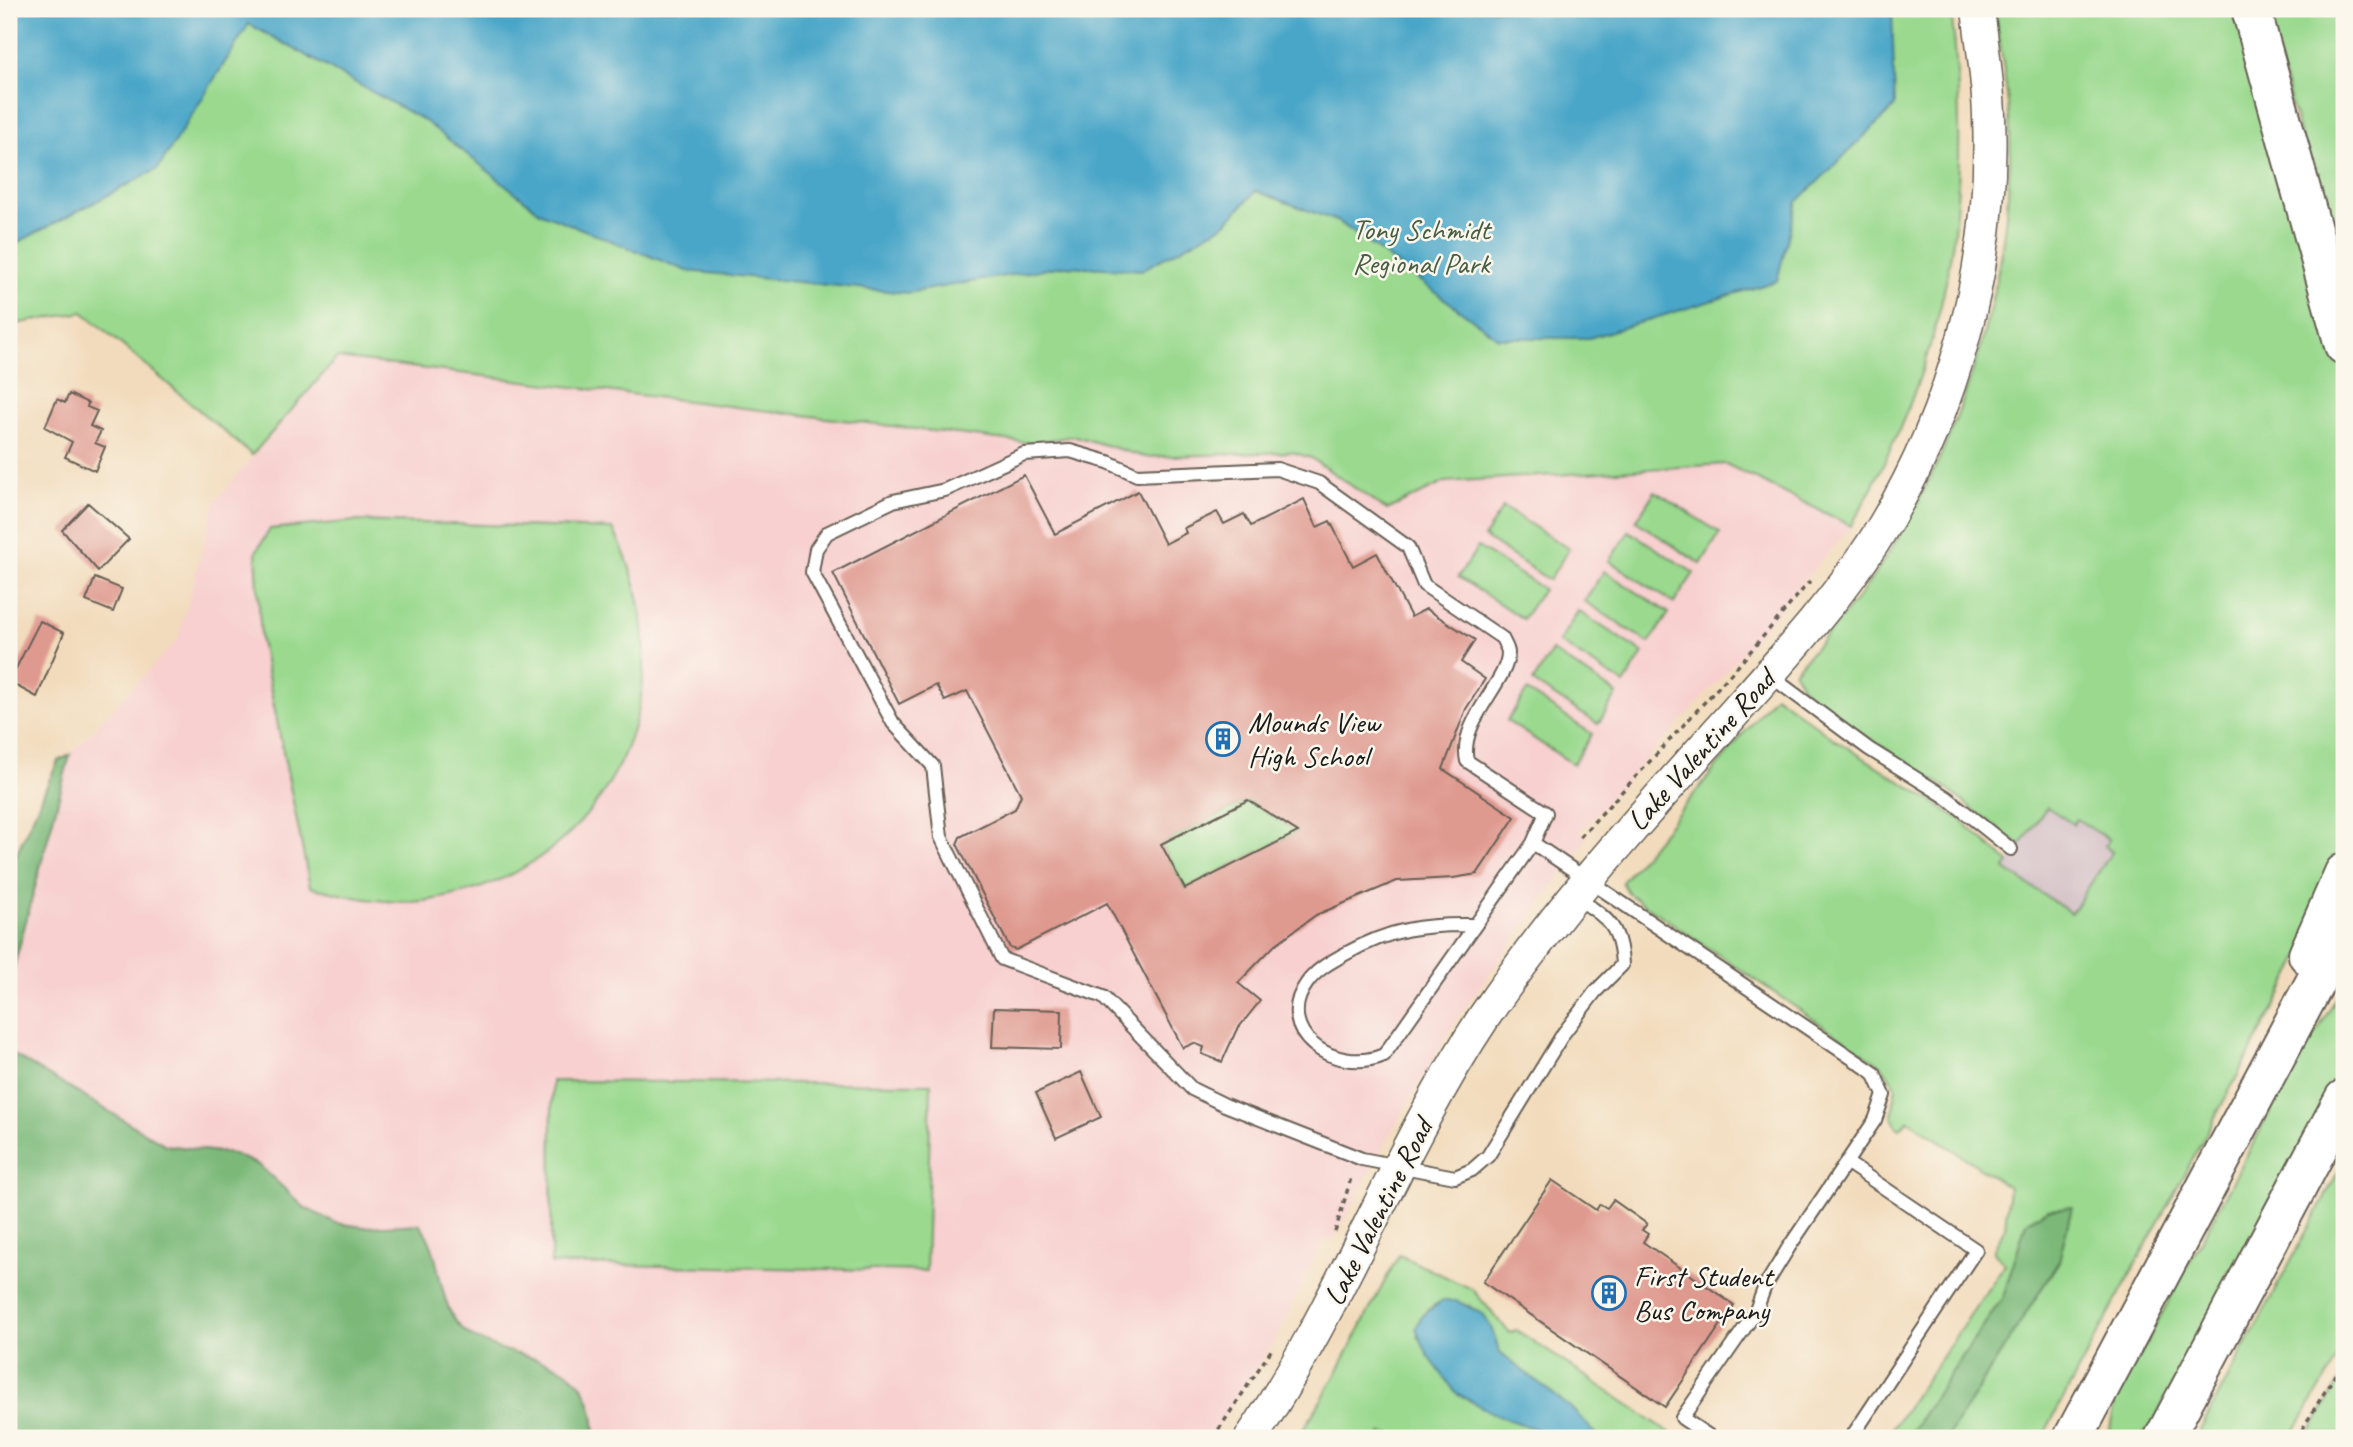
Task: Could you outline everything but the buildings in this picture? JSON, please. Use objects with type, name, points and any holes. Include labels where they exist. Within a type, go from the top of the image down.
[{"type":"highway","points":[[2251,9],[2344,345]]},
{"type":"highway","points":[[2246,1112],[2319,927],[2344,873]]},
{"type":"highway","points":[[2073,1438],[2344,928]]},
{"type":"highway","points":[[2166,1434],[2344,1099]]},
{"type":"highway","points":[[2166,1434],[2344,1138]]},
{"type":"street","name":"Lake Valentine Road","points":[[1251,1438],[1325,1317],[1401,1165],[1483,1019],[1580,886],[1769,675],[1872,544],[1916,466],[1946,391],[1977,277],[1988,187],[1989,117],[1978,9]]},
{"type":"lane","points":[[1474,925],[1404,929],[1370,940],[1322,967],[1306,985],[1300,998],[1298,1014],[1307,1040],[1333,1059],[1352,1063],[1369,1062],[1384,1055],[1533,843],[1546,813],[1467,761],[1465,752],[1482,702],[1506,664],[1508,650],[1502,638],[1424,585],[1408,547],[1319,483],[1299,474],[1277,469],[1137,475],[1108,462],[1070,452],[1024,454],[946,490],[893,501],[827,533],[816,549],[812,572],[892,723],[933,766],[941,837],[1002,959],[1103,997],[1192,1089],[1362,1159],[1455,1177],[1472,1170],[1488,1156],[1533,1078],[1595,992],[1622,965],[1620,938],[1607,918],[1580,886],[1533,843]]},
{"type":"lane","points":[[1769,675],[1869,749],[1946,797],[2011,849]]},
{"type":"lane","points":[[1580,886],[1618,901],[1874,1073],[1884,1095],[1881,1108],[1788,1247],[1765,1286],[1755,1312],[1682,1418],[1712,1438]]},
{"type":"lane","points":[[1846,1162],[1976,1250],[1851,1438]]},
{"type":"path","points":[[1580,837],[1738,666],[1811,580]]},
{"type":"path","points":[[1331,1239],[1351,1178]]},
{"type":"path","points":[[1213,1438],[1273,1347]]},
{"type":"path","points":[[2297,1438],[2344,1360]]},
{"type":"shaded area","points":[[337,358],[1030,443],[1075,436],[1145,457],[1292,452],[1311,458],[1387,510],[1445,482],[1726,464],[1851,526],[1718,681],[1580,831],[1587,839],[1456,1020],[1388,1137],[1334,1239],[1322,1242],[1275,1340],[1209,1438],[595,1438],[594,1409],[551,1364],[471,1336],[447,1309],[430,1237],[419,1224],[364,1227],[336,1223],[305,1208],[233,1154],[166,1145],[9,1052],[9,985],[70,755],[178,639],[215,502]]},
{"type":"shaded area","points":[[2047,807],[2072,824],[2077,818],[2109,840],[2113,852],[2071,914],[2005,869]]},
{"type":"green space","name":"Tony Schmidt Regional Park","points":[[9,9],[1951,9],[1958,81],[1956,214],[1947,276],[1932,338],[1912,400],[1885,462],[1851,526],[1726,464],[1445,482],[1387,510],[1311,458],[1292,452],[1145,457],[1075,436],[1030,443],[337,358],[252,455],[83,312],[9,325]]},
{"type":"green space","points":[[1995,9],[2245,9],[2344,366],[2344,858],[2321,916],[2274,1008],[2042,1438],[1947,1438],[2059,1261],[2026,1223],[2003,1297],[1907,1438],[1886,1438],[2005,1264],[1993,1252],[2005,1227],[2009,1187],[1908,1120],[1900,1128],[1897,1127],[1892,1117],[1896,1086],[1882,1066],[1629,894],[1622,882],[1775,695],[1834,739],[1960,819],[2009,863],[2005,869],[2071,913],[2112,852],[2105,846],[2109,840],[2077,819],[2073,824],[2047,807],[2020,846],[1943,786],[1818,705],[1807,694],[1794,672],[1866,587],[1925,489],[1949,436],[1986,327],[2006,213],[2010,156],[2006,82]]},
{"type":"green space","points":[[2265,9],[2344,9],[2344,86],[2339,131],[2344,166],[2344,295]]},
{"type":"green space","points":[[1655,491],[1720,533],[1701,564],[1636,521]]},
{"type":"green space","points":[[1503,507],[1569,549],[1549,580],[1484,537]]},
{"type":"green space","points":[[357,521],[613,529],[636,588],[644,648],[639,706],[621,761],[591,810],[549,850],[497,881],[436,899],[404,902],[357,897],[310,887],[261,641],[256,552],[270,529]]},
{"type":"green space","points":[[1629,531],[1694,573],[1674,603],[1609,561]]},
{"type":"green space","points":[[1478,547],[1543,589],[1523,619],[1458,577]]},
{"type":"green space","points":[[1604,571],[1669,613],[1649,643],[1584,601]]},
{"type":"green space","points":[[1578,611],[1643,653],[1624,684],[1559,642]]},
{"type":"green space","points":[[1552,651],[1617,694],[1598,724],[1533,682]]},
{"type":"green space","points":[[1527,691],[1592,734],[1573,764],[1507,721]]},
{"type":"green space","points":[[70,755],[9,985],[9,870],[58,761]]},
{"type":"green space","points":[[1248,800],[1298,832],[1185,889],[1161,844]]},
{"type":"green space","points":[[2344,985],[2344,1066],[2151,1426],[2140,1438],[2116,1438],[2109,1434],[2116,1399],[2276,1101]]},
{"type":"green space","points":[[9,1052],[166,1145],[233,1154],[259,1165],[305,1208],[336,1223],[364,1227],[419,1224],[428,1237],[445,1299],[460,1327],[473,1337],[495,1347],[555,1365],[571,1374],[584,1388],[592,1409],[595,1438],[9,1438]]},
{"type":"green space","points":[[552,1081],[931,1084],[926,1271],[551,1264]]},
{"type":"green space","points":[[2344,1161],[2344,1348],[2291,1438],[2196,1438]]},
{"type":"green space","points":[[2072,1207],[2059,1261],[1947,1438],[1907,1438],[2003,1297],[2026,1223],[2048,1209]]},
{"type":"green space","points":[[1399,1255],[1472,1289],[1510,1333],[1516,1330],[1678,1438],[1600,1438],[1570,1407],[1500,1353],[1491,1327],[1470,1306],[1442,1301],[1423,1315],[1418,1325],[1418,1337],[1496,1415],[1561,1438],[1413,1438],[1382,1433],[1379,1438],[1298,1438],[1338,1371]]},
{"type":"green space","points":[[2344,1373],[2344,1438],[2306,1438]]},
{"type":"water","points":[[9,9],[1892,9],[1895,106],[1797,202],[1777,281],[1589,338],[1498,338],[1339,222],[1256,191],[1224,225],[1142,270],[1063,266],[907,293],[687,271],[541,213],[425,121],[249,24],[158,169],[9,247]]},
{"type":"water","points":[[1442,1301],[1457,1301],[1483,1314],[1491,1327],[1500,1353],[1570,1407],[1600,1438],[1561,1438],[1496,1415],[1456,1393],[1427,1354],[1416,1328],[1421,1317]]},
{"type":"place","name":"Mounds View High School","points":[[1223,739]]},
{"type":"place","name":"First Student Bus Company","points":[[1609,1293]]}]
